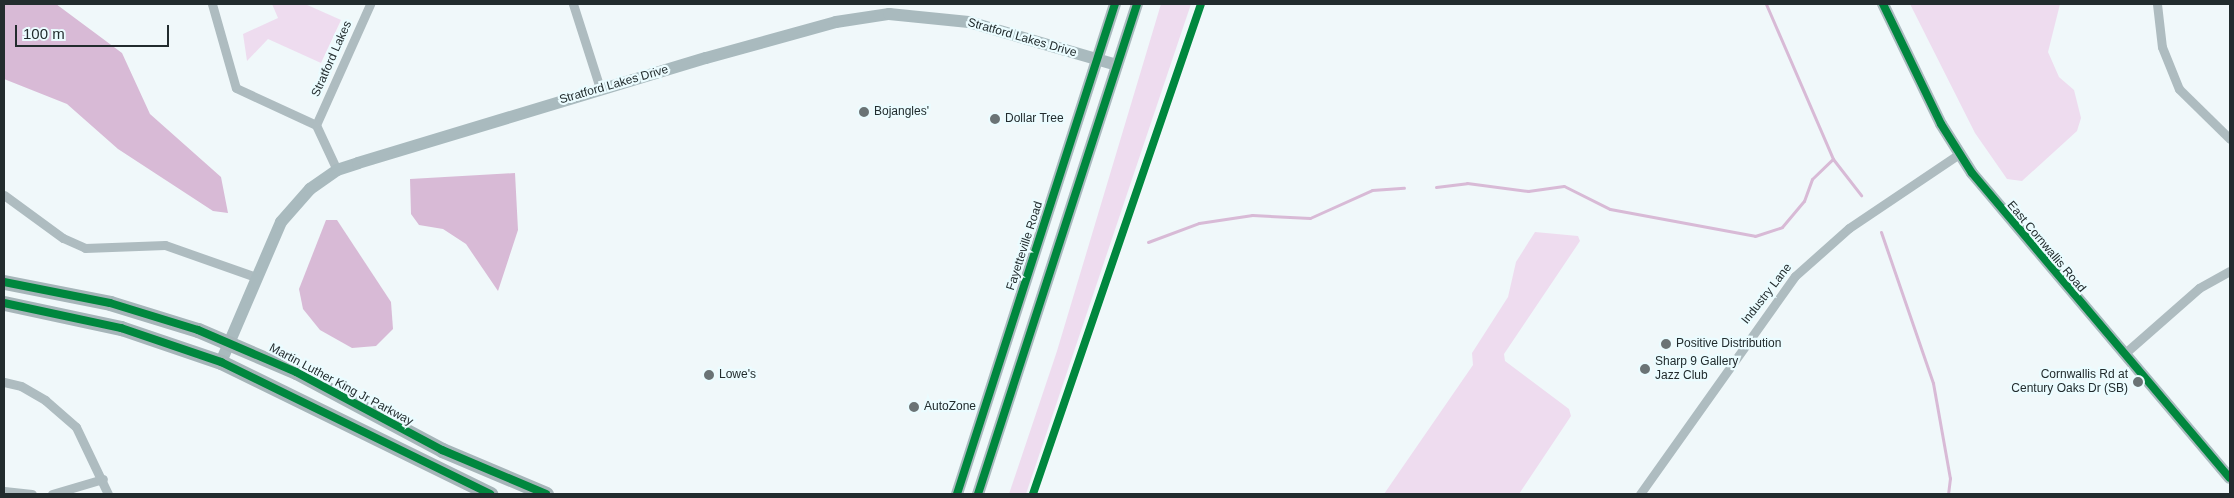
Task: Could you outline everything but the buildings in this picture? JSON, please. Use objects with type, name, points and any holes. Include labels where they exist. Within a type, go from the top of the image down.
[{"type":"main road","name":"Martin Luther King Jr Parkway","points":[[4,282],[110,303],[229,342],[442,450],[546,494]]},
{"type":"main road","points":[[4,303],[121,328],[221,362],[490,494]]},
{"type":"street","points":[[212,4],[236,88],[316,125],[337,170]]},
{"type":"street","name":"Stratford Lakes","points":[[316,125],[370,4]]},
{"type":"street","points":[[573,4],[600,88]]},
{"type":"street","name":"Fayetteville Road","points":[[957,494],[1114,4]]},
{"type":"street","points":[[978,494],[1137,4]]},
{"type":"street","name":"East Cornwallis Road","points":[[1883,4],[1959,154],[1990,197],[2230,478]]},
{"type":"street","points":[[2157,4],[2162,47],[2179,89],[2230,139]]},
{"type":"street","name":"Stratford Lakes Drive","points":[[221,362],[256,276],[281,222],[310,189],[337,170],[600,88],[836,22],[888,14],[969,22],[1116,65]]},
{"type":"street","name":"Industry Lane","points":[[1640,494],[1795,276],[1849,228],[1959,154]]},
{"type":"street","points":[[4,195],[63,238],[85,248],[165,245],[256,276]]},
{"type":"street","points":[[2124,354],[2199,288],[2230,271]]},
{"type":"street","points":[[4,382],[21,386],[45,400],[76,427],[103,479],[108,494]]},
{"type":"street","points":[[52,494],[103,479]]},
{"type":"street","points":[[4,491],[32,494]]},
{"type":"shaded area","points":[[4,4],[56,4],[122,53],[150,114],[221,177],[228,213],[213,211],[118,149],[67,104],[4,79]]},
{"type":"shaded area","points":[[272,4],[305,4],[341,20],[321,63],[268,39],[247,61],[243,34],[278,18]]},
{"type":"shaded area","points":[[1161,4],[1191,4],[1026,494],[1009,494],[1057,351]]},
{"type":"shaded area","points":[[1910,4],[2060,4],[2048,52],[2059,77],[2074,90],[2081,118],[2077,131],[2022,181],[2007,179],[1975,133]]},
{"type":"shaded area","points":[[515,173],[518,230],[498,291],[466,244],[443,229],[419,225],[411,214],[410,179]]},
{"type":"shaded area","points":[[326,220],[337,220],[391,302],[393,329],[376,346],[352,348],[320,330],[303,309],[299,289]]},
{"type":"shaded area","points":[[1535,232],[1578,236],[1580,241],[1504,354],[1505,361],[1569,409],[1571,416],[1519,494],[1384,494],[1473,365],[1472,353],[1508,297],[1516,262]]},
{"type":"waterway","points":[[1766,4],[1833,159],[1861,195]]},
{"type":"waterway","points":[[1436,187],[1467,183],[1528,191],[1564,186],[1610,209],[1755,236],[1782,227],[1804,201],[1812,179],[1833,159]]},
{"type":"waterway","points":[[1148,242],[1199,223],[1252,215],[1310,218],[1372,190],[1404,188]]},
{"type":"waterway","points":[[1881,232],[1933,383],[1950,478],[1948,494]]},
{"type":"cycle path","points":[[957,494],[1115,4]]},
{"type":"cycle path","points":[[978,494],[1137,4]]},
{"type":"cycle path","points":[[1033,494],[1201,4]]},
{"type":"cycle path","points":[[1883,4],[1941,124],[1972,173],[2230,478]]},
{"type":"cycle path","points":[[4,282],[110,303],[198,330],[296,372],[442,450],[546,494]]},
{"type":"cycle path","points":[[4,303],[121,328],[221,362],[490,494]]},
{"type":"place","name":"Bojangles'","points":[[864,112]]},
{"type":"place","name":"Dollar Tree","points":[[995,119]]},
{"type":"place","name":"Positive Distribution","points":[[1666,344]]},
{"type":"place","name":"Sharp 9 Gallery Jazz Club","points":[[1645,369]]},
{"type":"place","name":"Lowe's","points":[[709,375]]},
{"type":"place","name":"Cornwallis Rd at Century Oaks Dr (SB)","points":[[2138,382]]},
{"type":"place","name":"AutoZone","points":[[914,407]]}]
